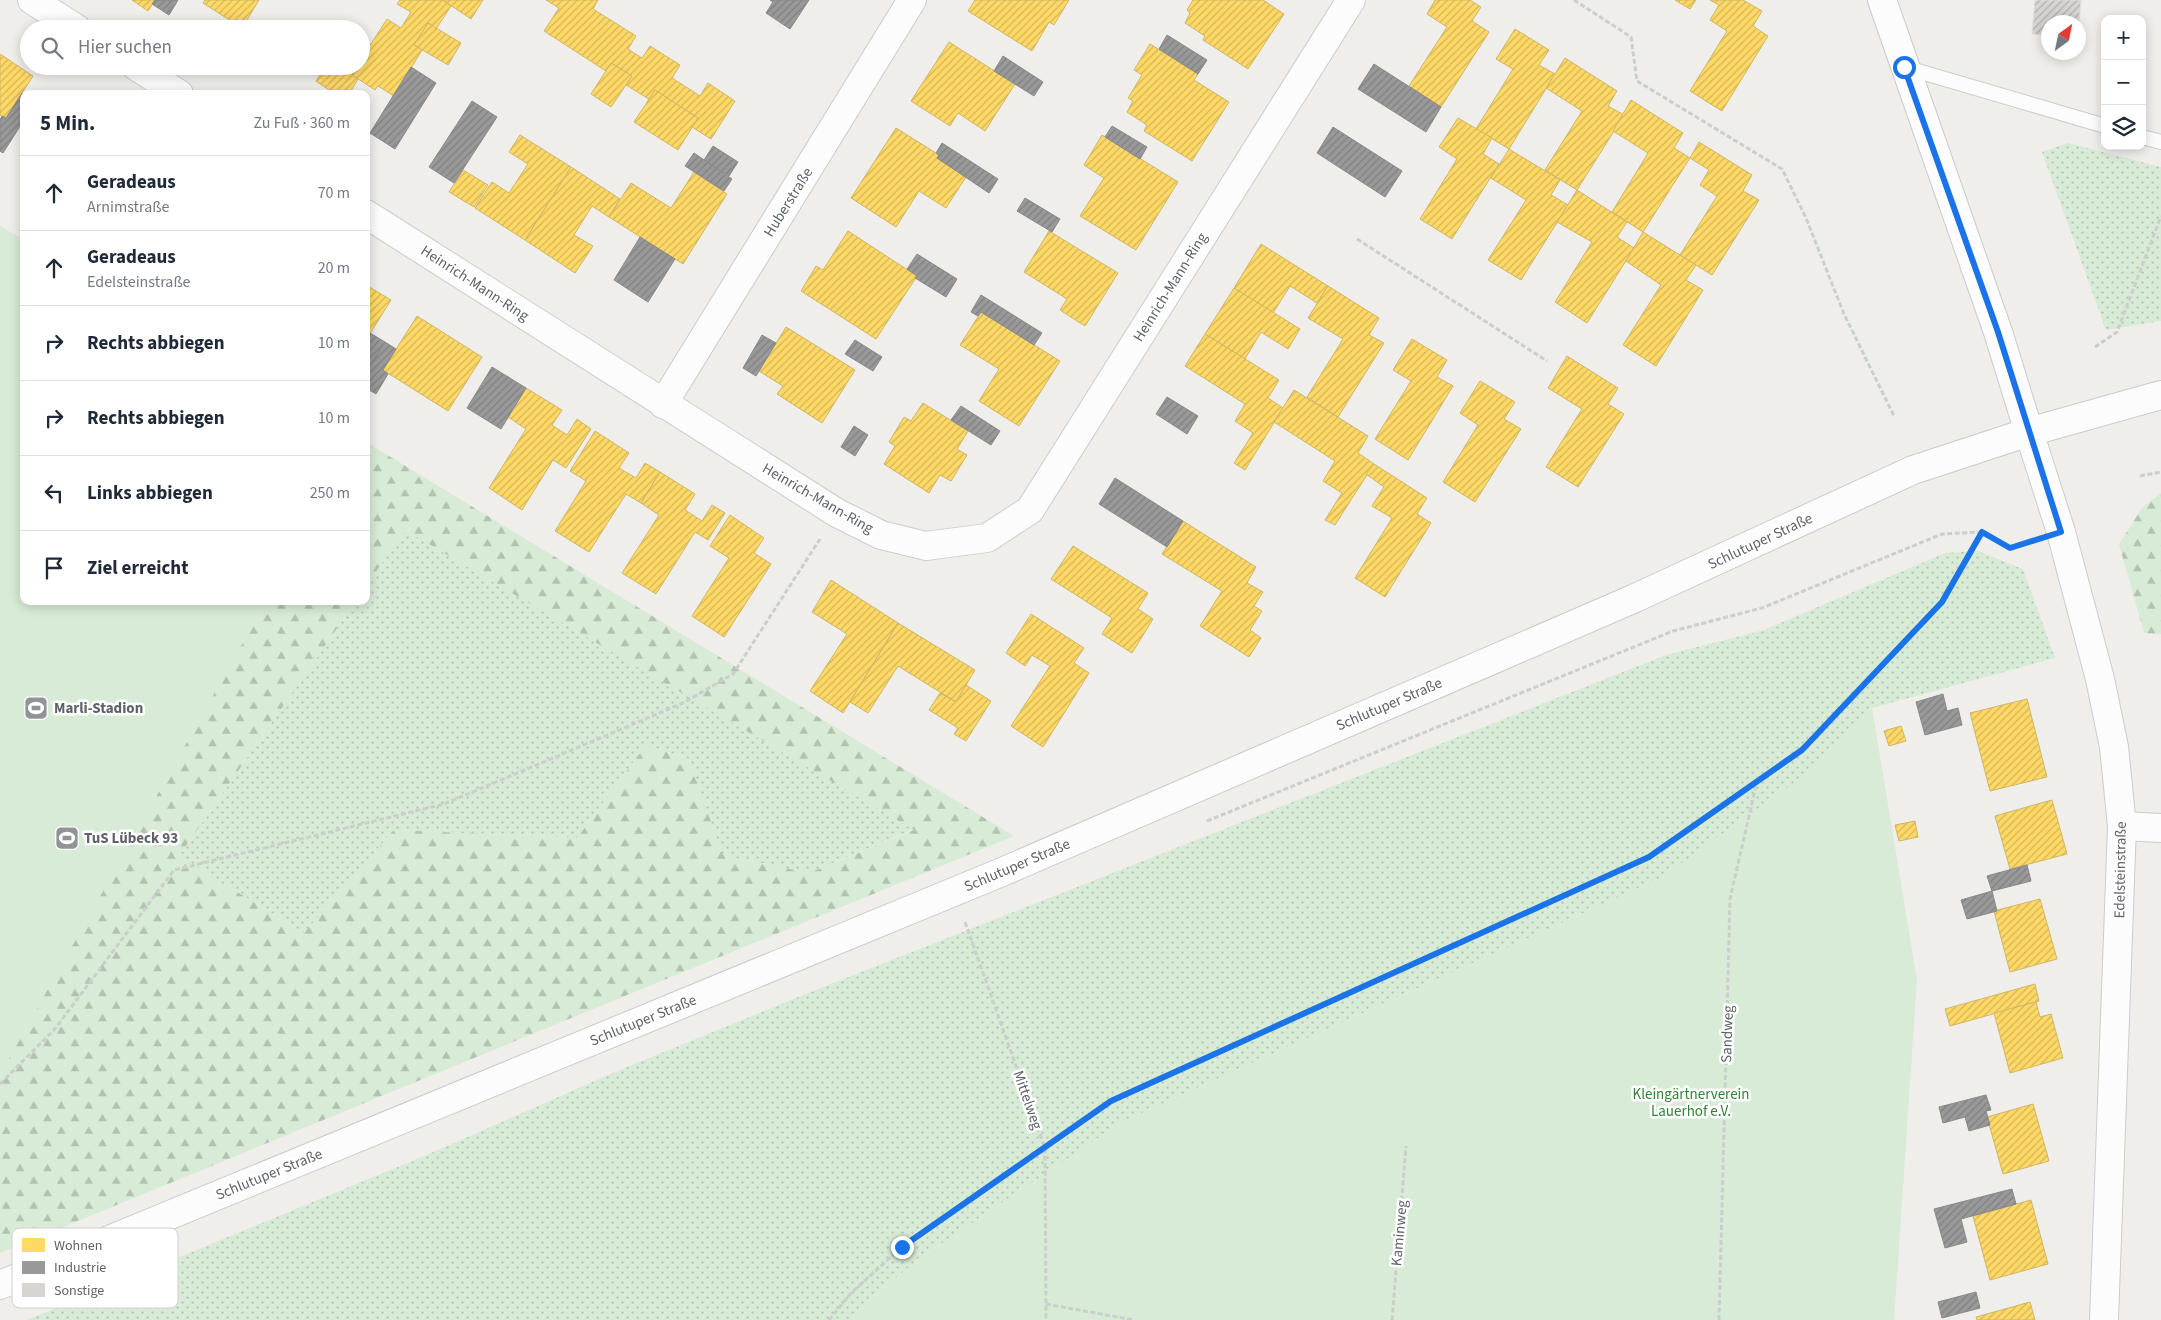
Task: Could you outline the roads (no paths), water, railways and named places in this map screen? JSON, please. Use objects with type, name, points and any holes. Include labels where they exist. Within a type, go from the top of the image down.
[{"type":"street","points":[[32,0],[63,20]]},
{"type":"street","name":"Huberstraße","points":[[664,404],[912,0]]},
{"type":"street","name":"Heinrich-Mann-Ring","points":[[370,217],[837,513],[881,535],[926,546],[987,538],[1030,510],[1351,0]]},
{"type":"street","name":"Edelsteinstraße","points":[[1882,0],[1998,332],[2061,532],[2100,679],[2113,739],[2122,826],[2104,1320]]},
{"type":"street","points":[[150,75],[173,90]]},
{"type":"street","name":"Schlutuper Straße","points":[[138,1228],[1002,872],[1633,599],[1913,470],[2029,432],[2161,395]]},
{"type":"street","points":[[2122,826],[2161,828]]},
{"type":"street","name":"Schlutuper Straße","points":[[0,1285],[12,1280]]},
{"type":"lane","points":[[1904,67],[2101,125]]},
{"type":"lane","points":[[2146,138],[2161,142]]},
{"type":"place","name":"Marli-Stadion","points":[[36,708]]},
{"type":"place","name":"TuS Lübeck 93","points":[[67,838]]},
{"type":"park label","name":"Kleingärtnerverein Lauerhof e.V.","points":[[1691,1102]]}]
